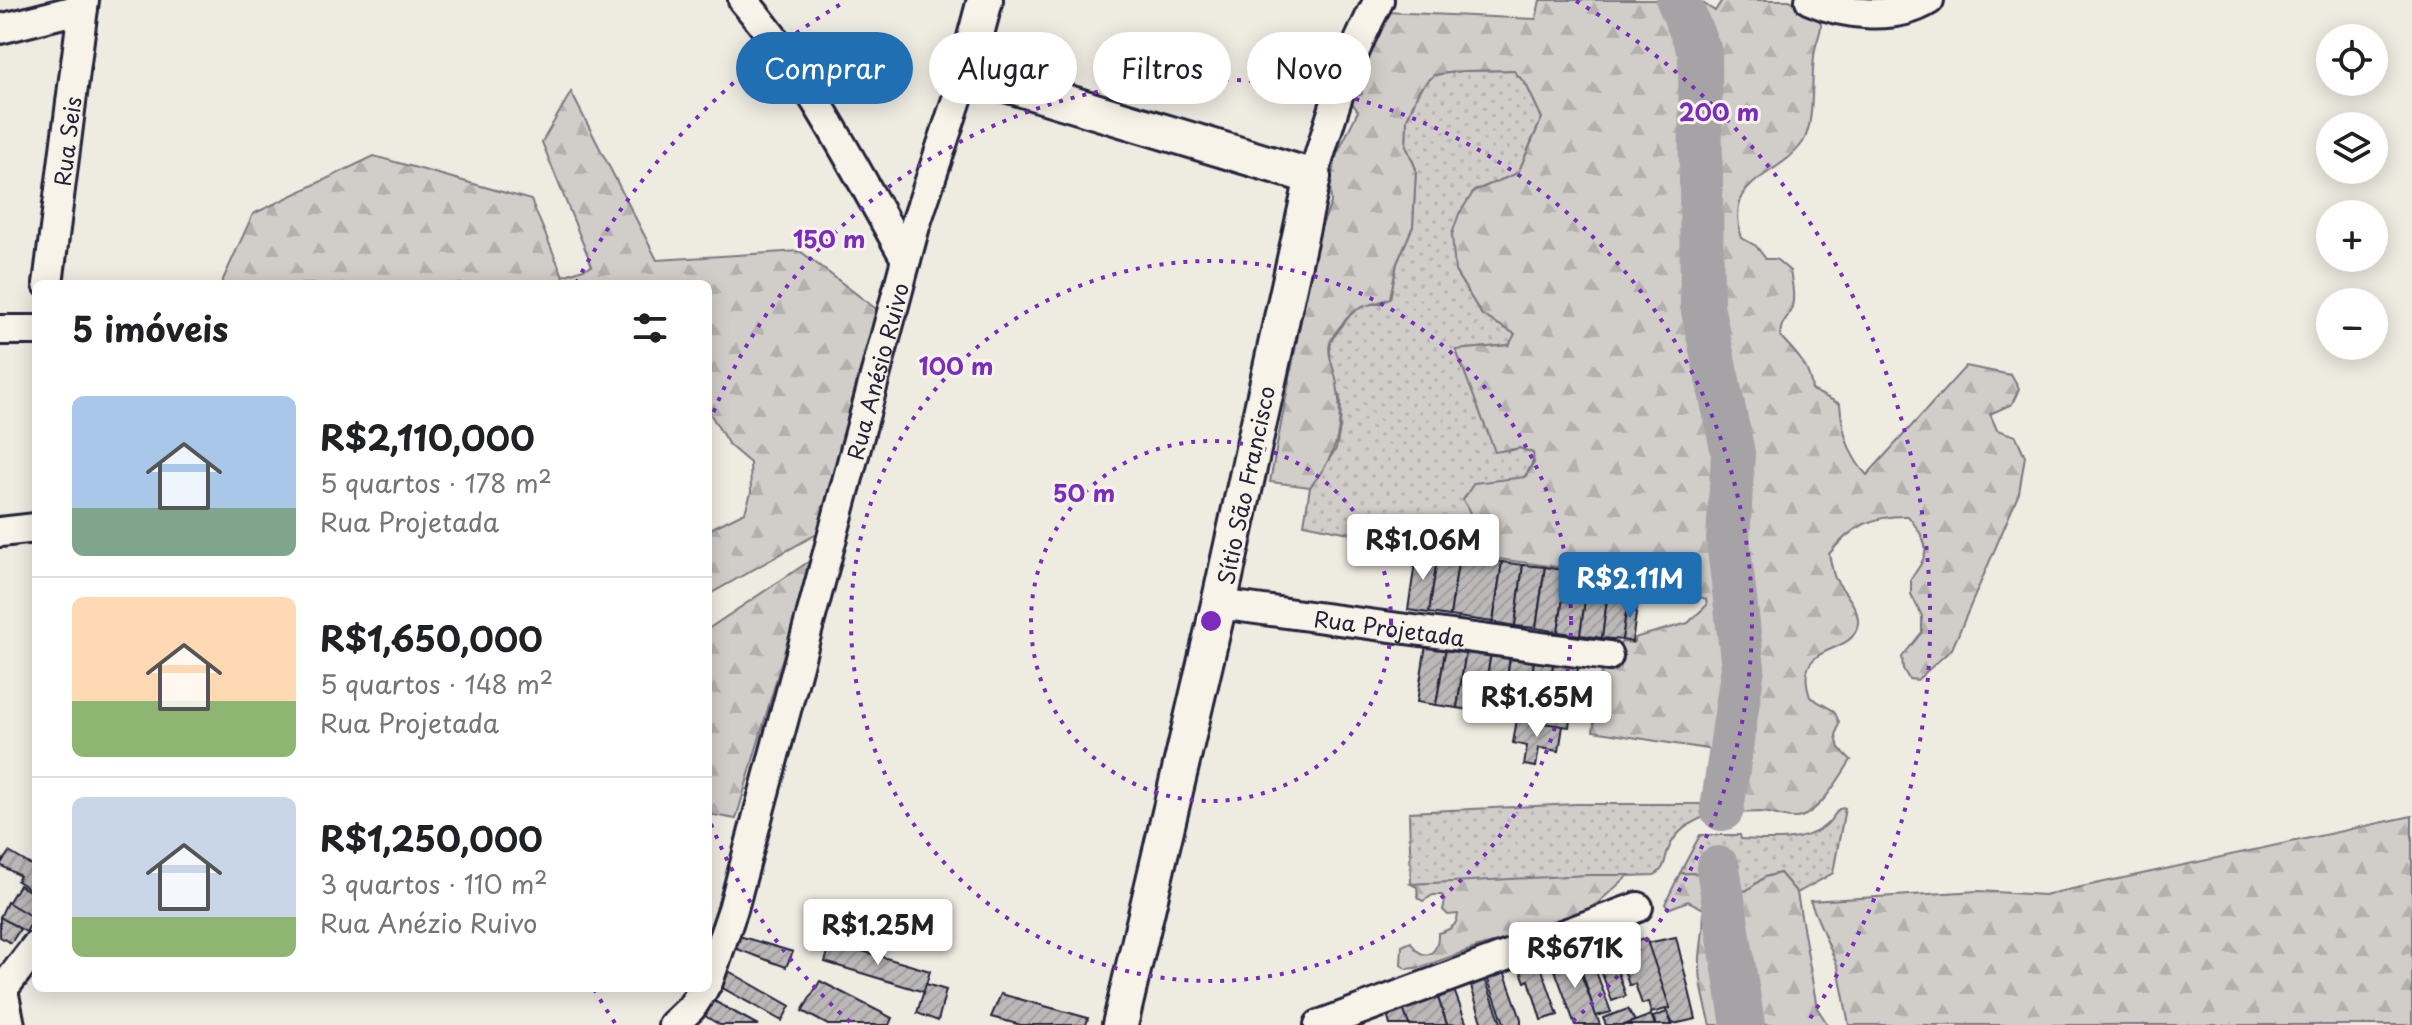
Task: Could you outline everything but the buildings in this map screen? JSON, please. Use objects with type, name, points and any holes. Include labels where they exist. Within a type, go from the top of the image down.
[{"type":"street","points":[[743,0],[813,98],[906,259]]},
{"type":"street","name":"Rua Anésio Ruivo","points":[[977,32],[985,0]]},
{"type":"street","points":[[1072,104],[1313,177],[1340,84],[1357,41],[1379,0]]},
{"type":"street","points":[[1810,0],[1850,13],[1881,14],[1929,0]]},
{"type":"street","points":[[0,29],[84,4]]},
{"type":"street","name":"Rua Seis","points":[[49,280],[84,4]]},
{"type":"street","name":"Rua Anésio Ruivo","points":[[712,970],[733,909],[778,745],[906,259],[956,104]]},
{"type":"street","name":"Sítio São Francisco","points":[[1120,1025],[1219,604],[1313,177]]},
{"type":"street","points":[[0,330],[32,330]]},
{"type":"street","points":[[0,532],[32,528]]},
{"type":"street","name":"Rua Projetada","points":[[1219,604],[1608,656]]},
{"type":"street","points":[[1319,1025],[1638,907]]},
{"type":"street","points":[[10,1025],[1,992],[32,951]]},
{"type":"street","points":[[673,1025],[691,1008],[701,992]]},
{"type":"green space","points":[[1540,0],[1698,0],[1715,11],[1722,0],[1789,0],[1818,13],[1821,28],[1814,60],[1807,133],[1792,154],[1746,191],[1740,202],[1738,218],[1742,238],[1756,246],[1766,259],[1776,259],[1790,271],[1793,302],[1780,336],[1805,367],[1812,390],[1840,404],[1848,442],[1855,460],[1867,475],[1966,366],[2011,375],[2019,389],[2012,404],[1990,414],[1997,430],[2016,436],[2025,456],[2019,493],[1952,649],[1917,680],[1909,679],[1903,669],[1902,657],[1922,632],[1922,616],[1911,594],[1911,578],[1923,561],[1925,547],[1915,525],[1908,516],[1873,520],[1854,530],[1829,554],[1835,578],[1853,605],[1858,623],[1847,641],[1816,657],[1809,666],[1806,678],[1810,697],[1834,711],[1839,722],[1836,736],[1839,748],[1851,760],[1828,795],[1804,816],[1792,818],[1764,812],[1734,812],[1711,804],[1716,758],[1713,750],[1593,731],[1603,662],[1622,642],[1633,643],[1637,637],[1688,623],[1707,605],[1706,599],[1685,590],[1630,587],[1631,577],[1352,539],[1356,532],[1380,532],[1419,540],[1453,538],[1468,541],[1472,520],[1463,500],[1474,483],[1525,477],[1534,463],[1533,453],[1520,448],[1495,452],[1456,350],[1509,345],[1515,334],[1482,315],[1455,271],[1452,234],[1459,214],[1474,191],[1518,173],[1542,118],[1526,84],[1513,70],[1434,75],[1419,90],[1407,119],[1406,146],[1416,169],[1413,226],[1397,263],[1390,298],[1356,310],[1330,343],[1340,410],[1333,450],[1310,487],[1270,482],[1316,240],[1331,203],[1330,182],[1337,154],[1358,111],[1353,104],[1371,104],[1371,45],[1377,21],[1386,12],[1536,19]]},
{"type":"green space","points":[[1513,70],[1526,84],[1542,118],[1518,173],[1474,191],[1455,271],[1482,315],[1515,334],[1510,345],[1456,350],[1473,393],[1508,451],[1520,448],[1533,453],[1528,472],[1512,488],[1472,514],[1473,529],[1468,541],[1453,538],[1426,541],[1390,533],[1357,532],[1352,539],[1349,533],[1304,524],[1310,487],[1336,449],[1340,428],[1341,403],[1330,360],[1330,342],[1351,314],[1364,304],[1380,304],[1390,298],[1397,263],[1413,226],[1416,169],[1406,146],[1407,119],[1419,90],[1434,75]]},
{"type":"green space","points":[[571,92],[657,260],[800,251],[880,312],[820,532],[712,593],[712,528],[745,512],[751,493],[750,463],[729,445],[712,417],[712,280],[223,280],[253,214],[374,156],[531,200],[563,276],[592,266],[542,142]]},
{"type":"green space","points":[[811,560],[736,819],[712,815],[712,626]]},
{"type":"green space","points":[[1575,804],[1711,804],[1707,816],[1680,832],[1669,848],[1663,867],[1654,875],[1411,884],[1409,812]]},
{"type":"green space","points":[[1845,808],[1833,873],[1797,893],[1780,873],[1765,877],[1746,891],[1731,888],[1719,874],[1680,873],[1700,835],[1740,835],[1741,839],[1761,840],[1804,837],[1822,828],[1839,809]]},
{"type":"green space","points":[[2412,816],[2412,1025],[1849,1025],[1838,967],[1810,901],[1979,891],[2044,895]]},
{"type":"green space","points":[[1680,873],[1719,874],[1707,896],[1710,948],[1729,1025],[1711,1025],[1704,996],[1700,957],[1704,909],[1688,901],[1668,909],[1665,904]]},
{"type":"green space","points":[[1780,873],[1797,893],[1817,1008],[1828,1025],[1748,1025],[1731,888],[1746,891],[1765,877]]},
{"type":"green space","points":[[1629,875],[1599,902],[1580,914],[1422,967],[1407,969],[1401,965],[1402,946],[1411,942],[1420,953],[1429,954],[1436,947],[1438,933],[1452,927],[1458,914],[1448,915],[1443,910],[1445,901],[1442,895],[1433,895],[1423,901],[1418,898],[1417,887],[1411,884]]},
{"type":"waterway","points":[[1678,0],[1700,52],[1702,306],[1733,453],[1728,540],[1743,667],[1722,809]]},
{"type":"waterway","points":[[1718,868],[1743,1025]]}]
